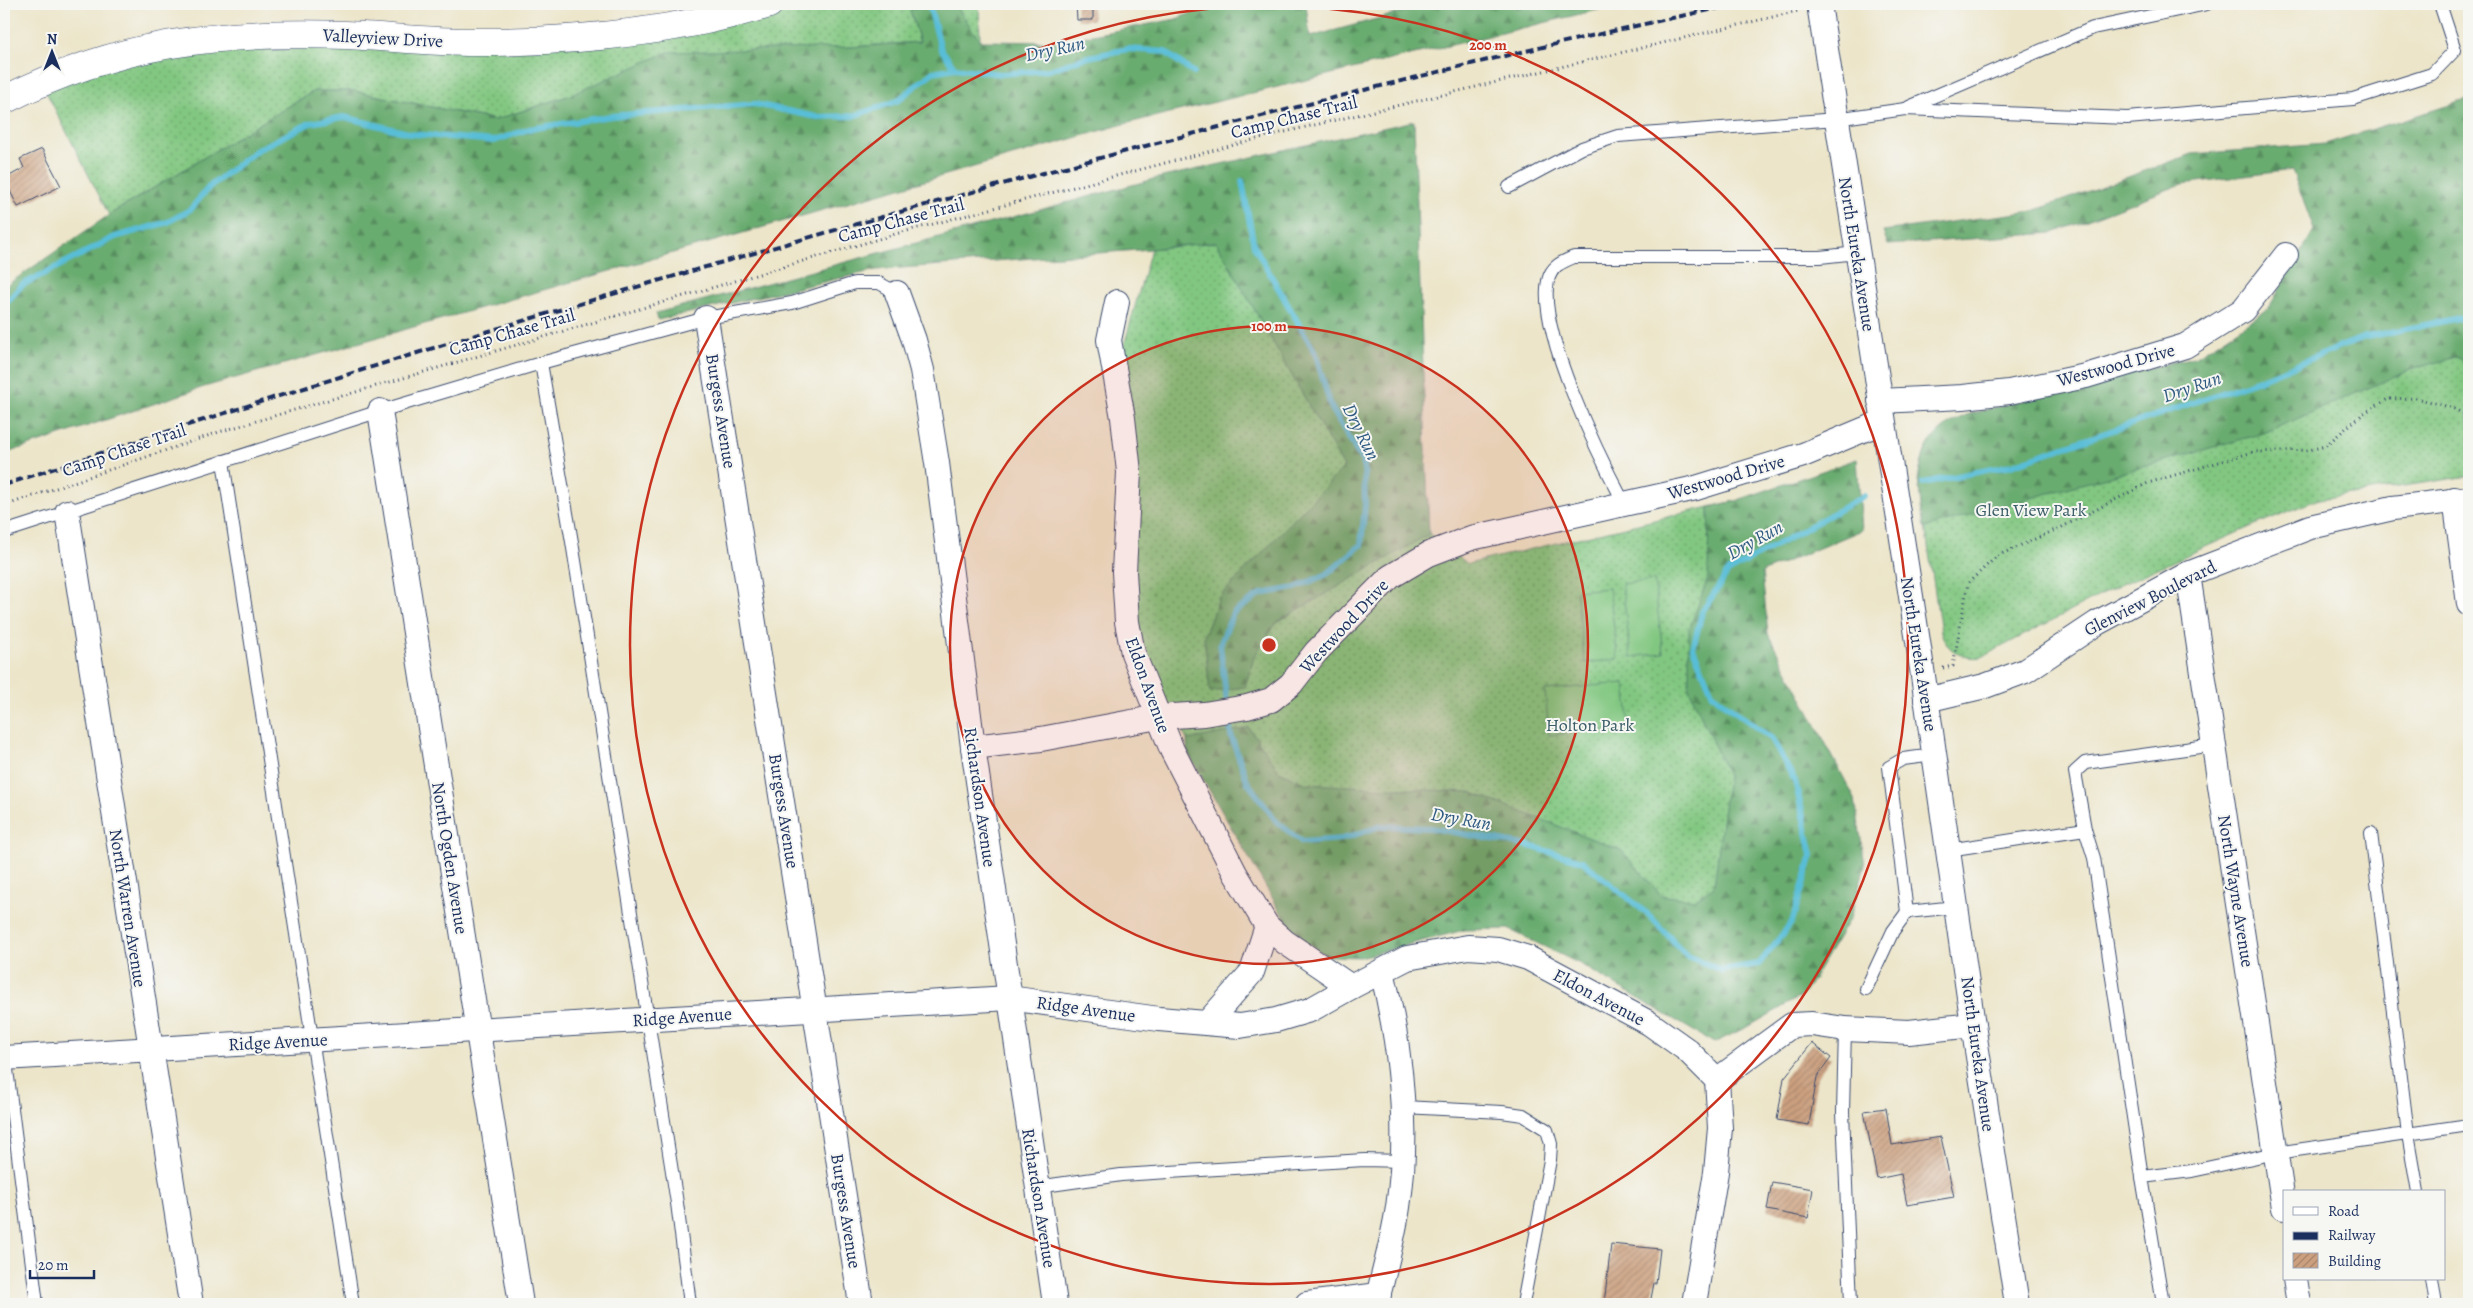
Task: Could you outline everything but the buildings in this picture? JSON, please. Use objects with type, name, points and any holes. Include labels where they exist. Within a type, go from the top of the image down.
[{"type":"street","name":"Valleyview Drive","points":[[4,100],[41,82],[96,61],[175,42],[210,38],[295,34],[472,42],[560,40],[649,31],[708,20],[767,4]]},
{"type":"street","name":"North Eureka Avenue","points":[[1819,5],[2017,1304]]},
{"type":"street","name":"Westwood Drive","points":[[973,747],[1041,739],[1158,717],[1204,714],[1247,707],[1271,700],[1291,684],[1316,652],[1390,577],[1428,554],[1471,538],[1696,488],[1803,455],[1881,412],[1963,397],[2009,392],[2086,376],[2185,346],[2243,310],[2286,255]]},
{"type":"street","name":"Richardson Avenue","points":[[897,293],[914,340],[922,370],[949,545],[973,747],[1055,1304]]},
{"type":"street","name":"Eldon Avenue","points":[[1117,302],[1109,340],[1123,418],[1129,472],[1124,572],[1127,622],[1133,653],[1158,717],[1235,873],[1267,926],[1285,942],[1351,987],[1407,958],[1468,947],[1498,949],[1528,958],[1649,1023],[1687,1050],[1717,1080]]},
{"type":"street","name":"Burgess Avenue","points":[[706,318],[861,1304]]},
{"type":"street","name":"North Ogden Avenue","points":[[380,411],[520,1304]]},
{"type":"street","name":"Glenview Boulevard","points":[[1926,700],[1985,686],[2025,671],[2097,623],[2188,574],[2310,527],[2393,508],[2462,499]]},
{"type":"street","points":[[2462,499],[2469,604]]},
{"type":"street","name":"North Warren Avenue","points":[[67,512],[191,1304]]},
{"type":"street","name":"North Wayne Avenue","points":[[2188,574],[2283,1201]]},
{"type":"street","points":[[1207,1023],[1252,972],[1267,926]]},
{"type":"street","points":[[1307,1304],[1377,1300],[1398,1206],[1403,1161],[1403,1106],[1392,1010],[1382,972]]},
{"type":"street","name":"Ridge Avenue","points":[[4,1054],[151,1050],[1009,998],[1106,1012],[1240,1026],[1276,1020],[1310,1010],[1351,987]]},
{"type":"street","points":[[1694,1304],[1716,1172],[1720,1128],[1717,1080],[1792,1025],[1812,1024],[1845,1029],[1909,1032],[1973,1025]]},
{"type":"street","points":[[2295,1280],[2299,1304]]},
{"type":"lane","points":[[1905,109],[2092,28],[2207,4]]},
{"type":"lane","points":[[1509,187],[1582,148],[1618,136],[1836,119],[1905,109],[2127,118],[2353,99],[2432,74],[2455,50],[2440,4]]},
{"type":"lane","points":[[1624,503],[1600,458],[1560,357],[1546,300],[1548,280],[1557,264],[1574,257],[1820,258],[1857,253]]},
{"type":"lane","points":[[4,532],[380,411],[541,363],[706,318],[792,302],[855,283],[879,283],[897,293]]},
{"type":"lane","points":[[541,363],[572,542],[677,1203],[690,1304]]},
{"type":"lane","points":[[223,461],[353,1304]]},
{"type":"lane","points":[[2163,1304],[2094,858],[2085,829],[2075,772],[2085,763],[2214,745]]},
{"type":"lane","points":[[1866,989],[1893,931],[1907,912],[1889,767],[1903,759],[1934,754]]},
{"type":"lane","points":[[1948,850],[2085,829]]},
{"type":"lane","points":[[2371,833],[2408,1134],[2418,1190]]},
{"type":"lane","points":[[1907,912],[1956,907]]},
{"type":"lane","points":[[1845,1029],[1844,1112],[1851,1304]]},
{"type":"lane","points":[[4,1054],[37,1304]]},
{"type":"lane","points":[[1403,1106],[1523,1115],[1547,1130],[1551,1144],[1550,1160],[1523,1304]]},
{"type":"lane","points":[[2142,1178],[2201,1170],[2276,1153],[2469,1125]]},
{"type":"lane","points":[[1037,1187],[1121,1175],[1364,1160],[1403,1161]]},
{"type":"lane","points":[[2432,1280],[2436,1304]]},
{"type":"path","name":"Camp Chase Trail","points":[[4,506],[219,432],[899,233],[1278,134],[1819,5]]},
{"type":"path","points":[[1922,672],[1953,666],[1968,583],[1996,556],[2062,527],[2148,483],[2253,452],[2309,450],[2325,446],[2364,414],[2388,399],[2416,398],[2450,407],[2469,416]]},
{"type":"green space","points":[[769,4],[927,4],[910,10],[920,42],[850,47],[568,96],[495,120],[354,91],[314,91],[109,215],[41,82],[135,50],[472,42]]},
{"type":"green space","points":[[927,4],[955,4],[980,41],[1056,42],[1176,19],[1214,4],[1306,4],[1310,37],[1432,4],[1622,4],[1124,124],[204,387],[4,454],[4,287],[109,215],[314,91],[354,91],[495,120],[568,96],[668,52],[850,47],[920,42],[910,10]]},
{"type":"green space","points":[[955,4],[979,4],[980,41]]},
{"type":"green space","points":[[2469,99],[2469,363],[2456,357],[2410,370],[2264,433],[1924,528],[1920,492],[1922,460],[1928,446],[1937,433],[1951,423],[1970,414],[2197,356],[2268,309],[2314,230],[2292,170],[2182,184],[2053,233],[1888,245],[1883,231],[2033,211],[2192,154],[2325,144]]},
{"type":"green space","points":[[1414,121],[1429,534],[1277,622],[1254,657],[1245,687],[1210,692],[1204,636],[1219,598],[1344,467],[1216,242],[1151,249],[876,270],[658,320],[656,313],[1158,178]]},
{"type":"green space","name":"Holton Park","points":[[1217,242],[1344,467],[1468,564],[1735,501],[1759,654],[1848,819],[1815,980],[1709,999],[1231,802],[1187,740],[1146,668],[1131,596],[1121,356],[1151,249]]},
{"type":"green space","name":"Glen View Park","points":[[2469,291],[2469,476],[2319,499],[2250,527],[2118,586],[1982,657],[1968,657],[1956,653],[1947,644],[1941,632],[1918,480],[1920,468],[1928,448],[1941,431],[1950,424],[1970,414]]},
{"type":"green space","points":[[1857,459],[1862,530],[1762,572],[1768,634],[1855,799],[1865,866],[1850,918],[1803,995],[1753,1024],[1714,1043],[1580,964],[1508,929],[1464,930],[1361,957],[1327,956],[1294,935],[1187,752],[1187,740],[1249,728],[1279,771],[1307,784],[1470,792],[1621,850],[1661,895],[1695,900],[1714,886],[1728,776],[1689,689],[1689,630],[1708,578],[1709,507],[1735,501]]},
{"type":"green space","points":[[1654,580],[1663,653],[1631,657],[1622,584]]},
{"type":"green space","points":[[1609,588],[1618,659],[1585,663],[1576,591]]},
{"type":"green space","points":[[1625,683],[1630,728],[1549,735],[1545,690]]},
{"type":"waterway","name":"Dry Run","points":[[929,4],[941,49],[955,68]]},
{"type":"waterway","points":[[4,305],[22,285],[115,237],[168,222],[191,209],[209,187],[257,150],[310,123],[344,117],[412,134],[494,141],[529,129],[611,116],[755,104],[816,117],[853,116],[897,101],[933,72],[955,68],[1001,74],[1049,70],[1084,58],[1128,49],[1165,52],[1194,73]]},
{"type":"waterway","name":"Dry Run","points":[[1242,181],[1254,246],[1315,352],[1331,407],[1364,464],[1365,505],[1361,545],[1327,574],[1295,588],[1261,594],[1233,613],[1220,645],[1231,736],[1248,783],[1277,822],[1302,842],[1342,839],[1381,826],[1431,828],[1529,846],[1582,861],[1649,915],[1687,956],[1721,970],[1759,964],[1792,922],[1812,855],[1795,781],[1772,739],[1713,695],[1693,648],[1702,612],[1728,572],[1864,496]]},
{"type":"waterway","name":"Dry Run","points":[[1923,483],[2012,465],[2259,380],[2362,338],[2469,316]]},
{"type":"railway","points":[[4,485],[447,344],[595,299],[893,214],[1042,173],[1396,82],[1533,49],[1738,4]]}]
